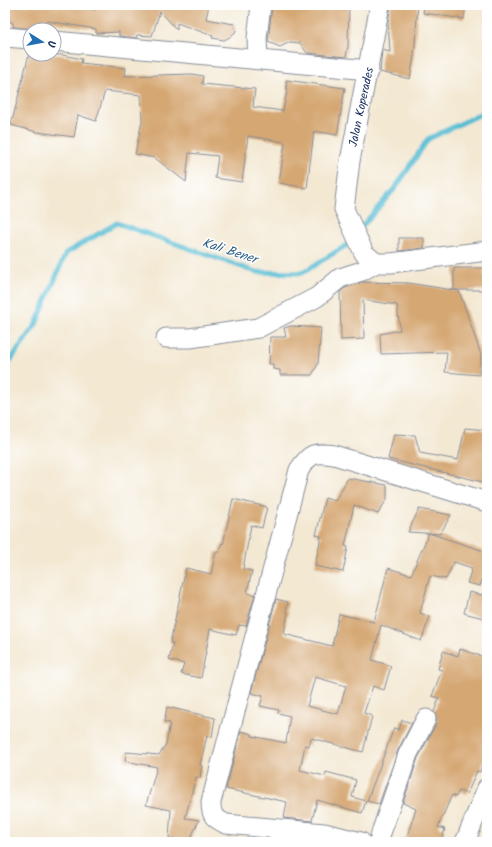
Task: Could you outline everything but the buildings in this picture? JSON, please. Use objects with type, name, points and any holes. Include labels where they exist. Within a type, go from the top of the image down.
[{"type":"street","points":[[258,59],[257,38],[261,5]]},
{"type":"street","name":"Jalan Koperades","points":[[372,261],[359,244],[344,209],[350,161],[369,70],[380,5]]},
{"type":"street","points":[[5,37],[22,38]]},
{"type":"street","points":[[62,42],[369,70]]},
{"type":"street","points":[[166,338],[190,338],[258,328],[317,297],[340,278],[362,271],[372,261],[390,263],[487,251]]},
{"type":"street","points":[[361,842],[324,833],[226,824],[217,819],[211,812],[211,802],[298,470],[308,456],[320,453],[334,455],[487,502]]},
{"type":"street","points":[[380,837],[408,754],[426,719]]},
{"type":"street","points":[[465,842],[487,788]]},
{"type":"waterway","name":"Kali Bener","points":[[358,231],[396,187],[428,139],[487,111]]},
{"type":"waterway","name":"Kali Bener","points":[[5,368],[36,324],[66,253],[117,223],[256,272],[302,273],[347,245],[353,237]]}]
